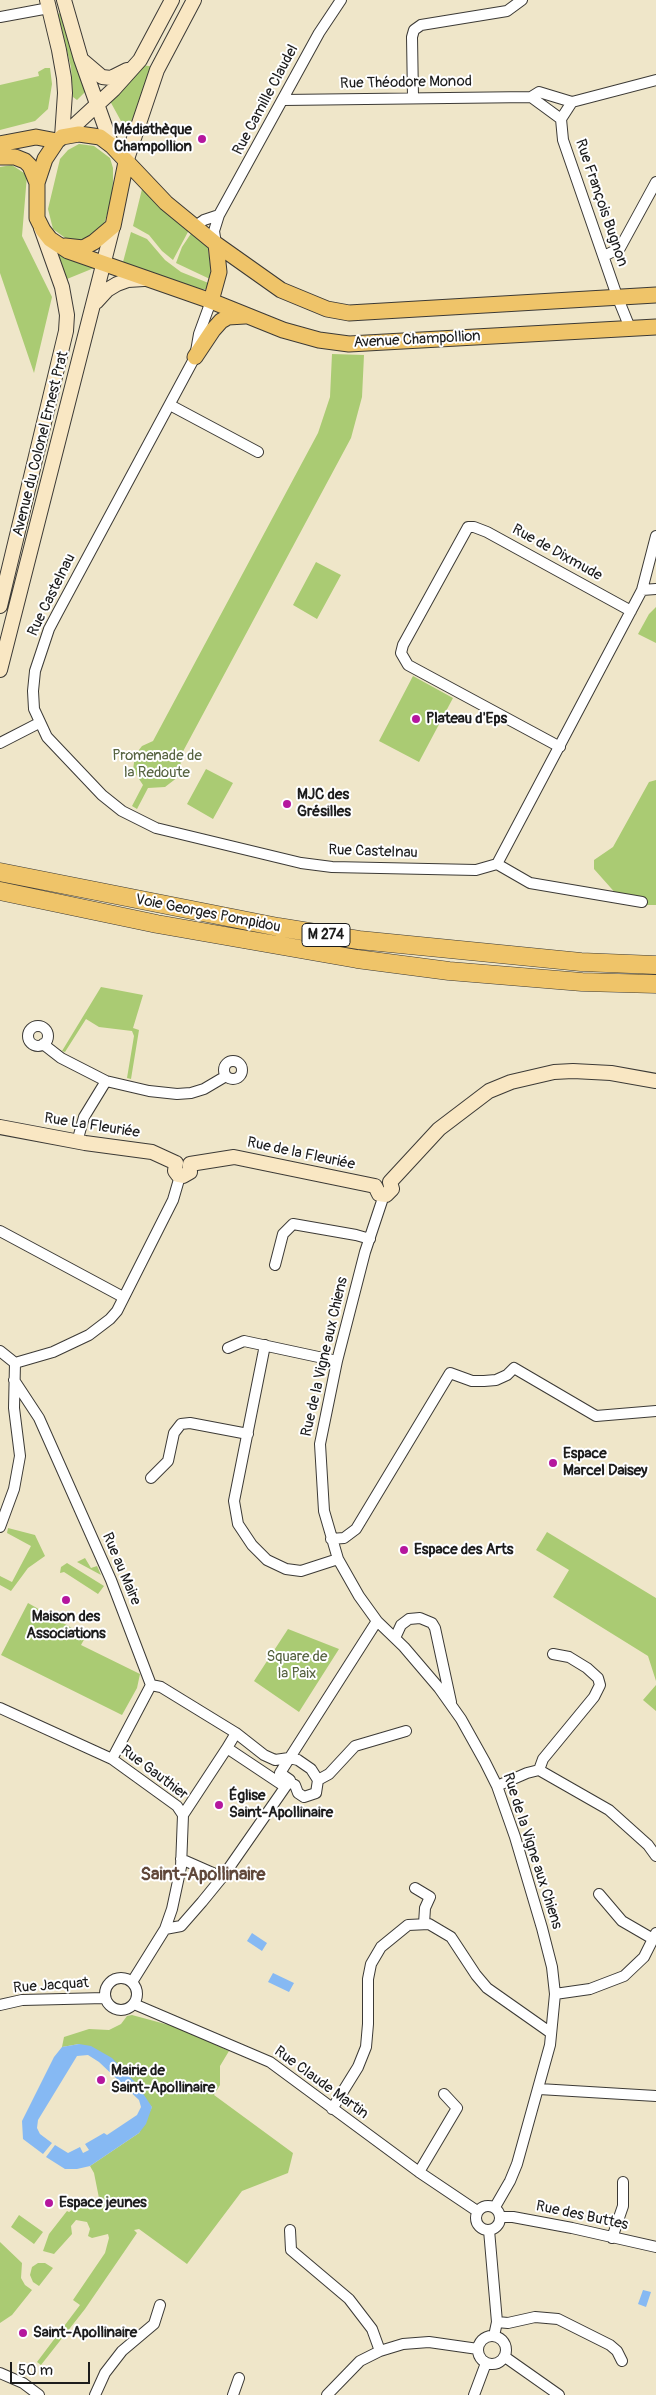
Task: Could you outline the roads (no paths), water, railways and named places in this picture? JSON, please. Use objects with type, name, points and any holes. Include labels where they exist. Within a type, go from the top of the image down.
[{"type":"highway","name":"Voie Georges Pompidou","points":[[0,872],[268,926],[359,940],[562,960],[656,965]]},
{"type":"highway","name":"Voie Georges Pompidou","points":[[0,891],[157,924],[357,959],[468,972],[582,982],[656,984]]},
{"type":"main road","points":[[64,0],[96,105],[112,146]]},
{"type":"main road","points":[[172,0],[140,60],[114,89],[60,139],[45,159],[37,183],[38,218],[46,235],[59,245],[83,248],[98,239],[113,226],[126,162],[157,70],[194,0]]},
{"type":"main road","points":[[48,4],[59,50],[64,86],[60,139]]},
{"type":"main road","points":[[81,59],[102,77],[107,78],[118,75],[140,60]]},
{"type":"main road","points":[[0,144],[36,137],[60,139],[87,134],[100,137],[112,146],[126,162]]},
{"type":"main road","points":[[0,157],[15,156],[25,161],[30,166],[37,183]]},
{"type":"main road","name":"Avenue Champollion","points":[[126,162],[166,203],[216,244],[280,290],[327,309],[349,313],[656,295]]},
{"type":"main road","name":"Avenue du Colonel Ernest Prat","points":[[0,606],[66,331],[67,314],[62,287],[38,218]]},
{"type":"main road","name":"Avenue du Colonel Ernest Prat","points":[[0,670],[113,226]]},
{"type":"main road","points":[[211,302],[219,272],[216,244]]},
{"type":"main road","name":"Avenue Champollion","points":[[59,245],[80,256],[300,335],[349,344],[656,327]]},
{"type":"main road","points":[[91,309],[106,290],[128,280],[144,279]]},
{"type":"main road","points":[[195,357],[221,321],[228,317],[247,316]]},
{"type":"main road","points":[[380,1191],[380,1180],[385,1179],[390,1182],[446,1124],[489,1091],[512,1082],[554,1072],[611,1073],[656,1081]]},
{"type":"main road","name":"Rue La Fleuriée","points":[[0,1127],[76,1142],[152,1152],[182,1168]]},
{"type":"main road","name":"Rue de la Fleuriée","points":[[182,1168],[234,1156],[380,1191]]},
{"type":"street","name":"Rue Camille Claudel","points":[[216,244],[214,232],[219,215],[319,33],[342,0]]},
{"type":"street","points":[[413,97],[412,37],[414,30],[421,25],[508,11],[522,0]]},
{"type":"street","points":[[0,17],[48,4]]},
{"type":"street","points":[[531,97],[561,119],[572,102],[656,80]]},
{"type":"street","name":"Rue Théodore Monod","points":[[283,100],[531,97],[539,92],[572,102]]},
{"type":"street","name":"Rue François Bugnon","points":[[561,119],[563,140],[617,296]]},
{"type":"street","points":[[604,256],[620,248],[656,182]]},
{"type":"street","points":[[194,227],[204,220],[219,215]]},
{"type":"street","points":[[617,296],[630,328]]},
{"type":"street","name":"Rue Castelnau","points":[[211,302],[199,334],[195,357],[49,629],[36,671],[33,691],[34,709],[39,723],[58,750],[108,800],[129,815],[156,828],[270,857],[332,867],[476,870],[497,864]]},
{"type":"street","points":[[170,405],[258,452]]},
{"type":"street","name":"Rue de Dixmude","points":[[560,747],[408,665],[401,653],[403,645],[468,528],[474,527],[488,532],[631,610]]},
{"type":"street","points":[[642,902],[530,883],[497,864],[642,590],[656,536]]},
{"type":"street","points":[[642,590],[656,589]]},
{"type":"street","points":[[0,743],[39,723]]},
{"type":"street","points":[[43,1044],[61,1058],[106,1080],[149,1091],[177,1094],[204,1089],[226,1076]]},
{"type":"street","points":[[76,1142],[84,1117],[106,1080]]},
{"type":"street","points":[[15,1363],[53,1352],[96,1331],[110,1319],[173,1200],[182,1168]]},
{"type":"street","name":"Rue de la Vigne aux Chiens","points":[[380,1191],[370,1239],[337,1361],[320,1444],[324,1511],[338,1559],[351,1583],[377,1621],[428,1675],[451,1705],[477,1747],[497,1786],[542,1928],[552,1968],[555,1994],[551,2032],[539,2089],[516,2164],[498,2212]]},
{"type":"street","points":[[275,1265],[283,1234],[293,1224],[370,1239]]},
{"type":"street","points":[[0,1231],[123,1297]]},
{"type":"street","points":[[228,1348],[244,1341],[337,1361]]},
{"type":"street","points":[[266,1345],[234,1501],[238,1524],[252,1545],[267,1560],[286,1569],[302,1571],[338,1559]]},
{"type":"street","points":[[0,1351],[15,1363]]},
{"type":"street","points":[[0,1527],[14,1489],[20,1456],[14,1408],[15,1363]]},
{"type":"street","points":[[331,1539],[344,1538],[356,1529],[450,1373],[472,1381],[484,1381],[496,1380],[507,1375],[514,1368],[596,1416],[656,1411]]},
{"type":"street","name":"Rue au Maire","points":[[14,1380],[39,1418],[111,1580],[152,1686]]},
{"type":"street","points":[[151,1478],[168,1461],[174,1433],[181,1424],[190,1422],[248,1434]]},
{"type":"street","points":[[394,1638],[402,1625],[409,1619],[420,1618],[432,1623],[435,1628],[451,1705]]},
{"type":"street","points":[[165,1929],[181,1926],[222,1877],[290,1780],[280,1772],[377,1621]]},
{"type":"street","points":[[539,1770],[543,1759],[594,1697],[600,1685],[598,1678],[587,1668],[569,1657],[553,1654]]},
{"type":"street","points":[[112,1759],[152,1686],[161,1687],[236,1733],[264,1755],[276,1760],[289,1758],[298,1760],[311,1770],[318,1780],[316,1793],[304,1797],[298,1793],[294,1785],[288,1782],[281,1784],[227,1748]]},
{"type":"street","name":"Rue Gauthier","points":[[0,1708],[112,1759],[177,1806],[183,1816],[178,1887],[165,1929],[132,1982]]},
{"type":"street","points":[[318,1780],[329,1774],[355,1746],[406,1731]]},
{"type":"street","points":[[183,1816],[236,1733]]},
{"type":"street","points":[[497,1786],[539,1770],[609,1810],[642,1839],[656,1856]]},
{"type":"street","points":[[181,1859],[222,1877]]},
{"type":"street","points":[[415,1888],[430,1897],[425,1908],[424,1924]]},
{"type":"street","points":[[555,1994],[590,1989],[624,1976],[640,1962],[655,1936],[622,1921],[599,1894]]},
{"type":"street","points":[[332,2109],[358,2068],[366,2047],[368,1979],[371,1964],[390,1938],[408,1925],[429,1924],[450,1937],[487,1988],[551,2032]]},
{"type":"street","points":[[122,1978],[132,1982],[137,1995],[134,2004],[127,2009],[119,2010],[110,2006],[105,1998],[106,1987],[112,1980],[122,1978]]},
{"type":"street","name":"Rue Jacquat","points":[[0,2005],[22,2000],[105,1998]]},
{"type":"street","name":"Rue Claude Martin","points":[[134,2004],[270,2062],[419,2172],[477,2211]]},
{"type":"street","points":[[539,2089],[656,2096]]},
{"type":"street","points":[[419,2172],[457,2108],[444,2094]]},
{"type":"street","points":[[612,2238],[623,2206],[622,2182]]},
{"type":"street","points":[[483,2206],[498,2212],[496,2227],[489,2230],[481,2228],[476,2222],[477,2211],[483,2206]]},
{"type":"street","name":"Rue des Buttes","points":[[498,2212],[513,2217],[656,2247]]},
{"type":"street","points":[[290,2230],[290,2250],[349,2299],[372,2329],[380,2351]]},
{"type":"street","points":[[489,2230],[497,2322],[494,2336]]},
{"type":"street","points":[[95,2395],[105,2373],[122,2351],[154,2324],[160,2305]]},
{"type":"street","points":[[497,2322],[508,2323],[535,2317],[558,2319],[610,2345],[617,2351],[622,2361]]},
{"type":"street","points":[[494,2336],[505,2344],[505,2357],[495,2364],[486,2363],[480,2357],[478,2349],[485,2338],[494,2336]]},
{"type":"street","points":[[327,2395],[360,2361],[380,2351],[403,2344],[429,2342],[478,2349]]},
{"type":"street","points":[[505,2357],[559,2395]]},
{"type":"street","points":[[474,2395],[486,2363]]},
{"type":"street","points":[[0,2373],[23,2384],[39,2395]]},
{"type":"street","points":[[233,2395],[239,2378]]},
{"type":"water","points":[[252,1933],[267,1943],[262,1951],[247,1941]]},
{"type":"water","points":[[273,1973],[294,1983],[289,1992],[268,1982]]},
{"type":"water","points":[[79,2044],[91,2046],[112,2058],[136,2083],[152,2107],[146,2124],[139,2133],[90,2166],[65,2169],[46,2157],[55,2145],[68,2153],[80,2147],[83,2153],[89,2150],[85,2144],[104,2133],[107,2135],[137,2115],[141,2107],[139,2100],[99,2062],[88,2055],[77,2056],[38,2120],[37,2128],[40,2134],[52,2143],[43,2154],[23,2139],[22,2121],[54,2057],[62,2047]]},
{"type":"water","points":[[643,2290],[651,2292],[646,2307],[638,2304]]},
{"type":"place","name":"Médiathèque Champollion","points":[[202,139]]},
{"type":"place","name":"Plateau d'Eps","points":[[416,719]]},
{"type":"place","name":"MJC des Grésilles","points":[[287,804]]},
{"type":"place","name":"Espace Marcel Daisey","points":[[553,1463]]},
{"type":"place","name":"Espace des Arts","points":[[404,1550]]},
{"type":"place","name":"Maison des Associations","points":[[66,1600]]},
{"type":"place","name":"Église Saint-Apollinaire","points":[[219,1805]]},
{"type":"place","name":"Mairie de Saint-Apollinaire","points":[[101,2080]]},
{"type":"place","name":"Espace jeunes","points":[[49,2203]]},
{"type":"place","name":"Saint-Apollinaire","points":[[23,2333]]},
{"type":"district","name":"Saint-Apollinaire","points":[[203,1875]]},
{"type":"park label","name":"Promenade de la Redoute","points":[[157,764]]},
{"type":"park label","name":"Square de la Paix","points":[[297,1666]]}]
